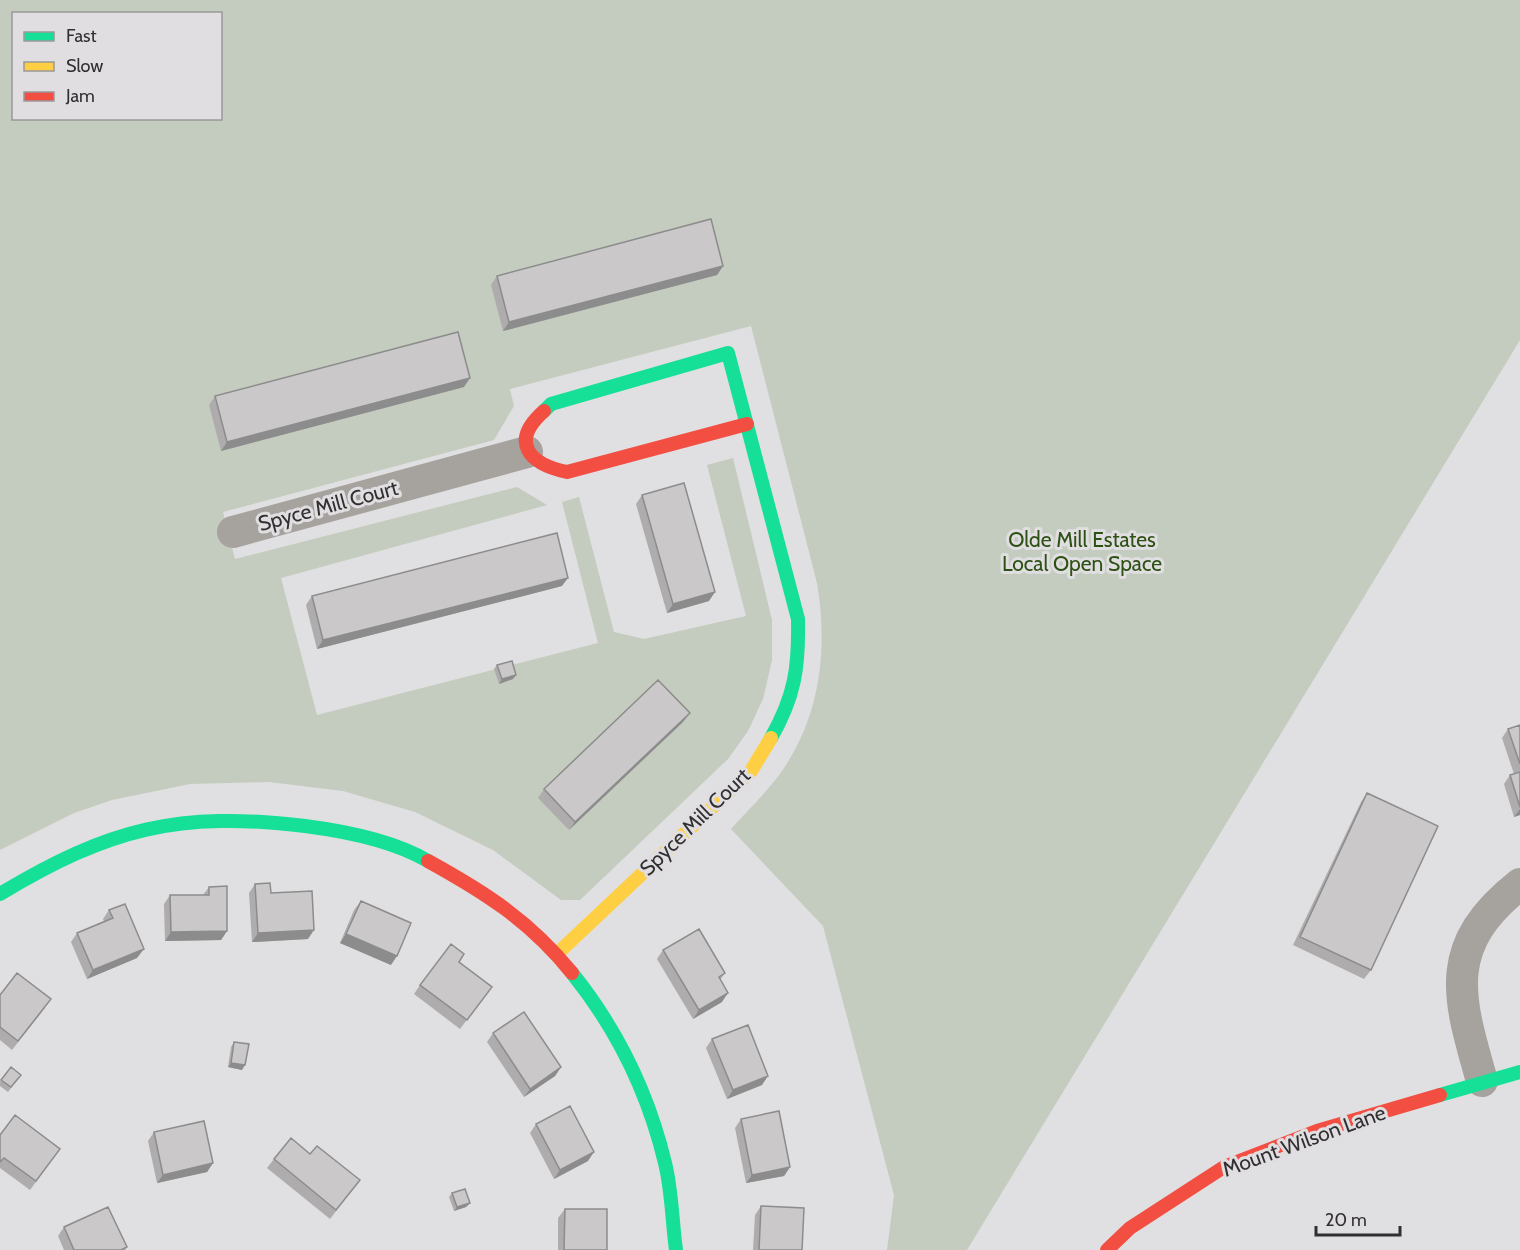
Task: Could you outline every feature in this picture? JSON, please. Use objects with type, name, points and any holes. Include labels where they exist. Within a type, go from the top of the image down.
[{"type":"street","name":"Spyce Mill Court","points":[[233,532],[527,452],[527,436],[535,417],[551,404],[728,353],[798,619],[799,656],[795,685],[785,713],[751,771],[559,952]]},
{"type":"street","points":[[527,452],[535,463],[549,470],[567,472],[747,424]]},
{"type":"street","points":[[0,894],[44,867],[110,839],[169,825],[225,819],[291,820],[349,831],[406,848],[462,877],[514,910],[559,952],[629,1055],[650,1106],[664,1156],[675,1208],[676,1250]]},
{"type":"street","points":[[1482,1081],[1463,1013],[1460,986],[1464,963],[1472,939],[1486,916],[1520,884]]},
{"type":"street","name":"Mount Wilson Lane","points":[[1107,1250],[1131,1228],[1224,1167],[1317,1131],[1482,1081],[1520,1072]]},
{"type":"green space","name":"Olde Mill Estates Local Open Space","points":[[0,0],[1520,0],[1520,340],[967,1250],[887,1250],[894,1195],[823,926],[731,829],[772,784],[801,739],[817,689],[822,636],[817,583],[751,326],[510,389],[514,406],[494,440],[223,512],[235,559],[517,487],[547,505],[281,578],[317,715],[598,643],[562,502],[579,497],[614,632],[644,639],[746,616],[707,465],[733,458],[772,620],[772,660],[763,699],[748,731],[728,759],[580,900],[561,900],[493,850],[415,812],[343,791],[269,782],[190,784],[112,800],[74,813],[0,850]]},
{"type":"building","points":[[711,219],[723,266],[509,322],[497,276]]},
{"type":"building","points":[[458,332],[470,378],[227,442],[215,396]]},
{"type":"building","points":[[684,483],[715,592],[673,604],[642,495]]},
{"type":"building","points":[[557,533],[568,578],[323,640],[312,596]]},
{"type":"building","points":[[512,661],[516,675],[502,679],[497,665]]},
{"type":"building","points":[[658,680],[690,713],[575,822],[544,789]]},
{"type":"building","points":[[1520,725],[1520,764],[1508,729]]},
{"type":"building","points":[[1520,772],[1520,807],[1510,775]]},
{"type":"building","points":[[1367,793],[1438,826],[1371,970],[1300,937]]},
{"type":"building","points":[[270,883],[271,893],[312,891],[314,930],[258,933],[255,884]]},
{"type":"building","points":[[227,886],[227,931],[171,932],[170,895],[209,895],[209,887]]},
{"type":"building","points":[[361,901],[411,923],[397,956],[346,934]]},
{"type":"building","points":[[125,904],[144,949],[93,970],[77,933],[113,918],[109,910]]},
{"type":"building","points":[[699,929],[725,973],[719,977],[728,993],[699,1010],[663,950]]},
{"type":"building","points":[[451,944],[464,954],[459,962],[492,987],[467,1020],[420,985]]},
{"type":"building","points":[[17,973],[51,999],[18,1041],[0,1027],[0,995]]},
{"type":"building","points":[[524,1012],[561,1067],[530,1089],[493,1033]]},
{"type":"building","points":[[748,1025],[768,1076],[733,1090],[712,1039]]},
{"type":"building","points":[[234,1042],[249,1044],[245,1065],[231,1063]]},
{"type":"building","points":[[11,1067],[21,1075],[11,1087],[1,1080]]},
{"type":"building","points":[[570,1106],[594,1152],[560,1170],[536,1124]]},
{"type":"building","points":[[779,1111],[790,1167],[752,1175],[741,1119]]},
{"type":"building","points":[[15,1115],[60,1149],[36,1181],[4,1158],[0,1162],[0,1135]]},
{"type":"building","points":[[204,1121],[213,1163],[163,1175],[154,1132]]},
{"type":"building","points":[[291,1138],[310,1154],[317,1146],[360,1180],[336,1210],[274,1159]]},
{"type":"building","points":[[465,1189],[470,1203],[457,1207],[452,1193]]},
{"type":"building","points":[[761,1206],[804,1208],[802,1250],[759,1250]]},
{"type":"building","points":[[108,1207],[127,1247],[121,1250],[74,1250],[64,1227]]},
{"type":"building","points":[[565,1209],[607,1209],[607,1250],[564,1250]]},
{"type":"traffic: fast","points":[[544,411],[551,404],[728,353],[798,619],[798,652],[794,681],[779,723],[771,738]]},
{"type":"traffic: fast","points":[[0,894],[76,853],[111,840],[146,830],[219,821],[305,826],[352,834],[384,842],[428,861]]},
{"type":"traffic: fast","points":[[572,973],[617,1039],[650,1111],[671,1195],[676,1250]]},
{"type":"traffic: fast","points":[[1440,1095],[1520,1072]]},
{"type":"traffic: slow","points":[[559,952],[751,771],[771,738]]},
{"type":"traffic: jam","points":[[544,411],[527,432],[528,450],[542,463],[567,472],[747,424]]},
{"type":"traffic: jam","points":[[428,861],[488,897],[523,923],[572,973]]},
{"type":"traffic: jam","points":[[1107,1250],[1130,1228],[1224,1167],[1317,1131],[1440,1095]]}]
